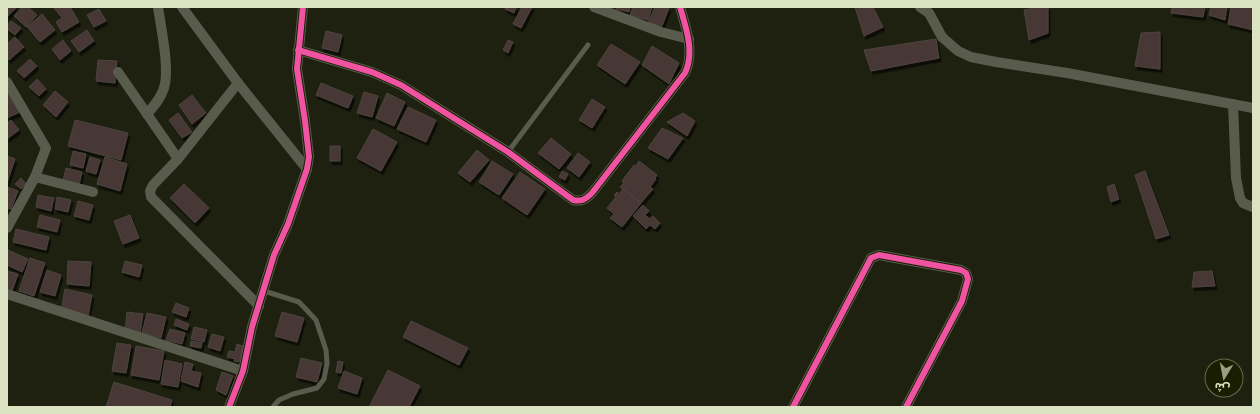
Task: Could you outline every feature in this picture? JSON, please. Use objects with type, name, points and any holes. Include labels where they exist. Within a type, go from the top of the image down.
[{"type":"street","points":[[147,114],[157,103],[164,88],[166,74],[158,7]]},
{"type":"street","points":[[182,7],[238,83],[306,169]]},
{"type":"street","points":[[229,407],[243,371],[252,327],[274,255],[288,224],[309,157],[297,69],[302,7]]},
{"type":"street","points":[[594,7],[661,32],[688,39]]},
{"type":"street","points":[[298,50],[372,72],[401,85],[508,152],[573,200],[582,200],[592,192],[685,73],[688,67],[689,59],[688,39],[680,7]]},
{"type":"street","points":[[920,7],[928,13],[942,37],[958,51],[971,57],[1253,108]]},
{"type":"street","points":[[118,72],[178,159]]},
{"type":"street","points":[[7,82],[46,148],[35,177],[7,228]]},
{"type":"street","points":[[238,83],[178,159],[153,185],[150,191],[151,196],[259,306]]},
{"type":"street","points":[[1232,104],[1236,178],[1240,198],[1253,207]]},
{"type":"street","points":[[35,177],[93,192]]},
{"type":"street","points":[[794,407],[872,258],[879,255],[961,270],[966,273],[968,279],[962,301],[906,407]]},
{"type":"street","points":[[7,294],[243,371]]},
{"type":"lane","points":[[508,152],[588,45]]},
{"type":"lane","points":[[264,291],[299,302],[316,320],[326,350],[327,363],[324,379],[317,388],[294,394],[279,400],[273,407]]},
{"type":"building","points":[[7,7],[17,7],[7,17]]},
{"type":"building","points":[[22,7],[28,7],[37,15],[26,27],[14,16]]},
{"type":"building","points":[[53,7],[70,7],[79,22],[62,32],[56,22],[62,18]]},
{"type":"building","points":[[506,7],[516,7],[514,13],[505,9]]},
{"type":"building","points":[[522,7],[532,7],[521,28],[513,24]]},
{"type":"building","points":[[617,7],[630,7],[629,12],[616,9]]},
{"type":"building","points":[[633,7],[652,7],[648,20],[630,15]]},
{"type":"building","points":[[655,7],[669,8],[662,26],[648,23]]},
{"type":"building","points":[[855,7],[873,7],[883,27],[864,36]]},
{"type":"building","points":[[1038,7],[1048,7],[1048,33],[1029,40],[1024,10]]},
{"type":"building","points":[[1172,7],[1205,7],[1203,17],[1171,13]]},
{"type":"building","points":[[1211,7],[1227,7],[1225,20],[1209,15]]},
{"type":"building","points":[[1231,7],[1253,7],[1253,30],[1228,24]]},
{"type":"building","points":[[99,9],[106,21],[94,27],[87,15]]},
{"type":"building","points":[[42,14],[55,30],[40,42],[27,27]]},
{"type":"building","points":[[11,21],[21,28],[15,35],[7,29],[7,26]]},
{"type":"building","points":[[87,30],[94,41],[79,52],[71,41]]},
{"type":"building","points":[[326,31],[342,35],[338,52],[322,48]]},
{"type":"building","points":[[1160,32],[1160,69],[1135,66],[1141,33]]},
{"type":"building","points":[[15,37],[24,47],[9,60],[7,58],[7,44]]},
{"type":"building","points":[[936,39],[939,58],[871,71],[864,50]]},
{"type":"building","points":[[63,40],[71,51],[60,60],[52,49]]},
{"type":"building","points":[[508,40],[513,42],[508,53],[503,50]]},
{"type":"building","points":[[611,44],[640,62],[625,84],[597,65]]},
{"type":"building","points":[[652,46],[679,63],[669,84],[642,65]]},
{"type":"building","points":[[30,59],[37,66],[24,78],[17,71]]},
{"type":"building","points":[[98,60],[117,61],[115,83],[96,81]]},
{"type":"building","points":[[37,79],[46,89],[39,96],[29,87]]},
{"type":"building","points":[[321,83],[353,96],[348,108],[316,95]]},
{"type":"building","points":[[7,90],[20,112],[7,118]]},
{"type":"building","points":[[55,91],[68,102],[56,117],[43,105]]},
{"type":"building","points":[[364,92],[378,96],[372,117],[357,113]]},
{"type":"building","points":[[387,93],[405,102],[394,126],[376,118]]},
{"type":"building","points":[[192,95],[206,113],[192,124],[179,105]]},
{"type":"building","points":[[592,99],[605,107],[592,128],[579,120]]},
{"type":"building","points":[[408,107],[436,120],[426,142],[397,129]]},
{"type":"building","points":[[178,113],[192,132],[182,138],[169,120]]},
{"type":"building","points":[[683,113],[695,121],[687,136],[667,122]]},
{"type":"building","points":[[11,120],[19,130],[7,139],[7,123]]},
{"type":"building","points":[[75,120],[128,133],[121,160],[68,146]]},
{"type":"building","points":[[662,128],[683,138],[668,159],[648,148]]},
{"type":"building","points":[[373,129],[397,142],[381,171],[357,158]]},
{"type":"building","points":[[551,138],[571,154],[559,169],[538,153]]},
{"type":"building","points":[[330,146],[340,146],[340,161],[330,161]]},
{"type":"building","points":[[477,150],[489,160],[470,182],[458,173]]},
{"type":"building","points":[[73,151],[86,154],[83,168],[70,165]]},
{"type":"building","points":[[578,153],[590,162],[579,177],[567,168]]},
{"type":"building","points":[[7,156],[15,159],[7,183]]},
{"type":"building","points":[[90,157],[100,160],[96,174],[86,171]]},
{"type":"building","points":[[105,157],[127,164],[120,191],[97,184]]},
{"type":"building","points":[[492,161],[513,174],[499,195],[479,182]]},
{"type":"building","points":[[639,161],[657,175],[650,187],[653,189],[641,203],[620,187],[624,183],[622,181],[634,165],[636,166]]},
{"type":"building","points":[[66,168],[82,172],[79,185],[63,181]]},
{"type":"building","points":[[562,171],[568,174],[565,180],[559,177]]},
{"type":"building","points":[[1145,171],[1169,235],[1156,239],[1135,175]]},
{"type":"building","points":[[520,172],[545,189],[527,215],[502,198]]},
{"type":"building","points":[[21,178],[26,184],[21,189],[15,184]]},
{"type":"building","points":[[184,184],[209,208],[195,223],[170,198]]},
{"type":"building","points":[[1114,184],[1119,199],[1111,202],[1107,187]]},
{"type":"building","points":[[7,187],[18,191],[11,209],[7,208]]},
{"type":"building","points":[[623,189],[641,203],[622,227],[610,218],[614,214],[607,208],[616,197],[614,195],[617,192],[619,194]]},
{"type":"building","points":[[38,195],[54,198],[51,211],[36,207]]},
{"type":"building","points":[[57,197],[71,200],[68,212],[55,209]]},
{"type":"building","points":[[78,201],[93,205],[89,220],[74,216]]},
{"type":"building","points":[[643,205],[649,211],[645,215],[650,219],[653,216],[660,223],[655,229],[650,225],[646,229],[633,216]]},
{"type":"building","points":[[40,215],[60,220],[57,232],[37,227]]},
{"type":"building","points":[[130,215],[139,238],[123,244],[114,221]]},
{"type":"building","points":[[16,229],[49,237],[46,250],[13,242]]},
{"type":"building","points":[[8,250],[28,259],[22,272],[7,265]]},
{"type":"building","points":[[30,258],[45,263],[34,296],[19,291]]},
{"type":"building","points":[[68,261],[91,262],[89,286],[67,284]]},
{"type":"building","points":[[125,261],[142,265],[139,277],[122,272]]},
{"type":"building","points":[[47,270],[61,275],[55,296],[40,292]]},
{"type":"building","points":[[7,271],[18,274],[12,291],[7,289]]},
{"type":"building","points":[[1212,271],[1215,286],[1192,287],[1194,272]]},
{"type":"building","points":[[65,289],[92,295],[88,316],[61,311]]},
{"type":"building","points":[[176,303],[189,308],[186,317],[172,312]]},
{"type":"building","points":[[127,312],[143,314],[140,334],[125,332]]},
{"type":"building","points":[[282,312],[304,318],[297,342],[275,336]]},
{"type":"building","points":[[147,313],[166,317],[161,338],[142,333]]},
{"type":"building","points":[[176,319],[189,324],[187,330],[174,325]]},
{"type":"building","points":[[411,321],[468,348],[459,365],[403,337]]},
{"type":"building","points":[[194,327],[207,330],[204,342],[191,339]]},
{"type":"building","points":[[170,329],[185,333],[182,344],[166,340]]},
{"type":"building","points":[[212,334],[224,337],[220,351],[208,347]]},
{"type":"building","points":[[191,341],[202,343],[201,348],[190,346]]},
{"type":"building","points":[[117,343],[131,345],[126,373],[112,371]]},
{"type":"building","points":[[237,344],[243,346],[239,362],[234,361],[235,359],[227,357],[229,351],[235,352]]},
{"type":"building","points":[[136,346],[164,351],[159,380],[131,375]]},
{"type":"building","points":[[301,358],[322,363],[317,382],[296,377]]},
{"type":"building","points":[[165,360],[182,364],[178,387],[161,384]]},
{"type":"building","points":[[338,361],[343,362],[341,373],[336,372]]},
{"type":"building","points":[[185,362],[193,364],[191,371],[201,373],[198,387],[181,381]]},
{"type":"building","points":[[388,370],[420,386],[409,407],[369,407]]},
{"type":"building","points":[[344,371],[362,378],[357,394],[338,388]]},
{"type":"building","points":[[222,372],[233,376],[226,395],[216,390]]},
{"type":"building","points":[[114,382],[172,400],[170,407],[106,407]]},
{"type":"cycle path","points":[[229,407],[243,371],[252,327],[274,255],[288,224],[307,169],[309,157],[297,69],[303,7]]},
{"type":"cycle path","points":[[298,50],[372,72],[401,85],[508,152],[573,200],[579,201],[592,193],[685,73],[688,65],[689,48],[687,32],[680,7]]},
{"type":"cycle path","points":[[793,407],[871,258],[879,255],[961,270],[966,273],[968,279],[962,301],[906,407]]}]
